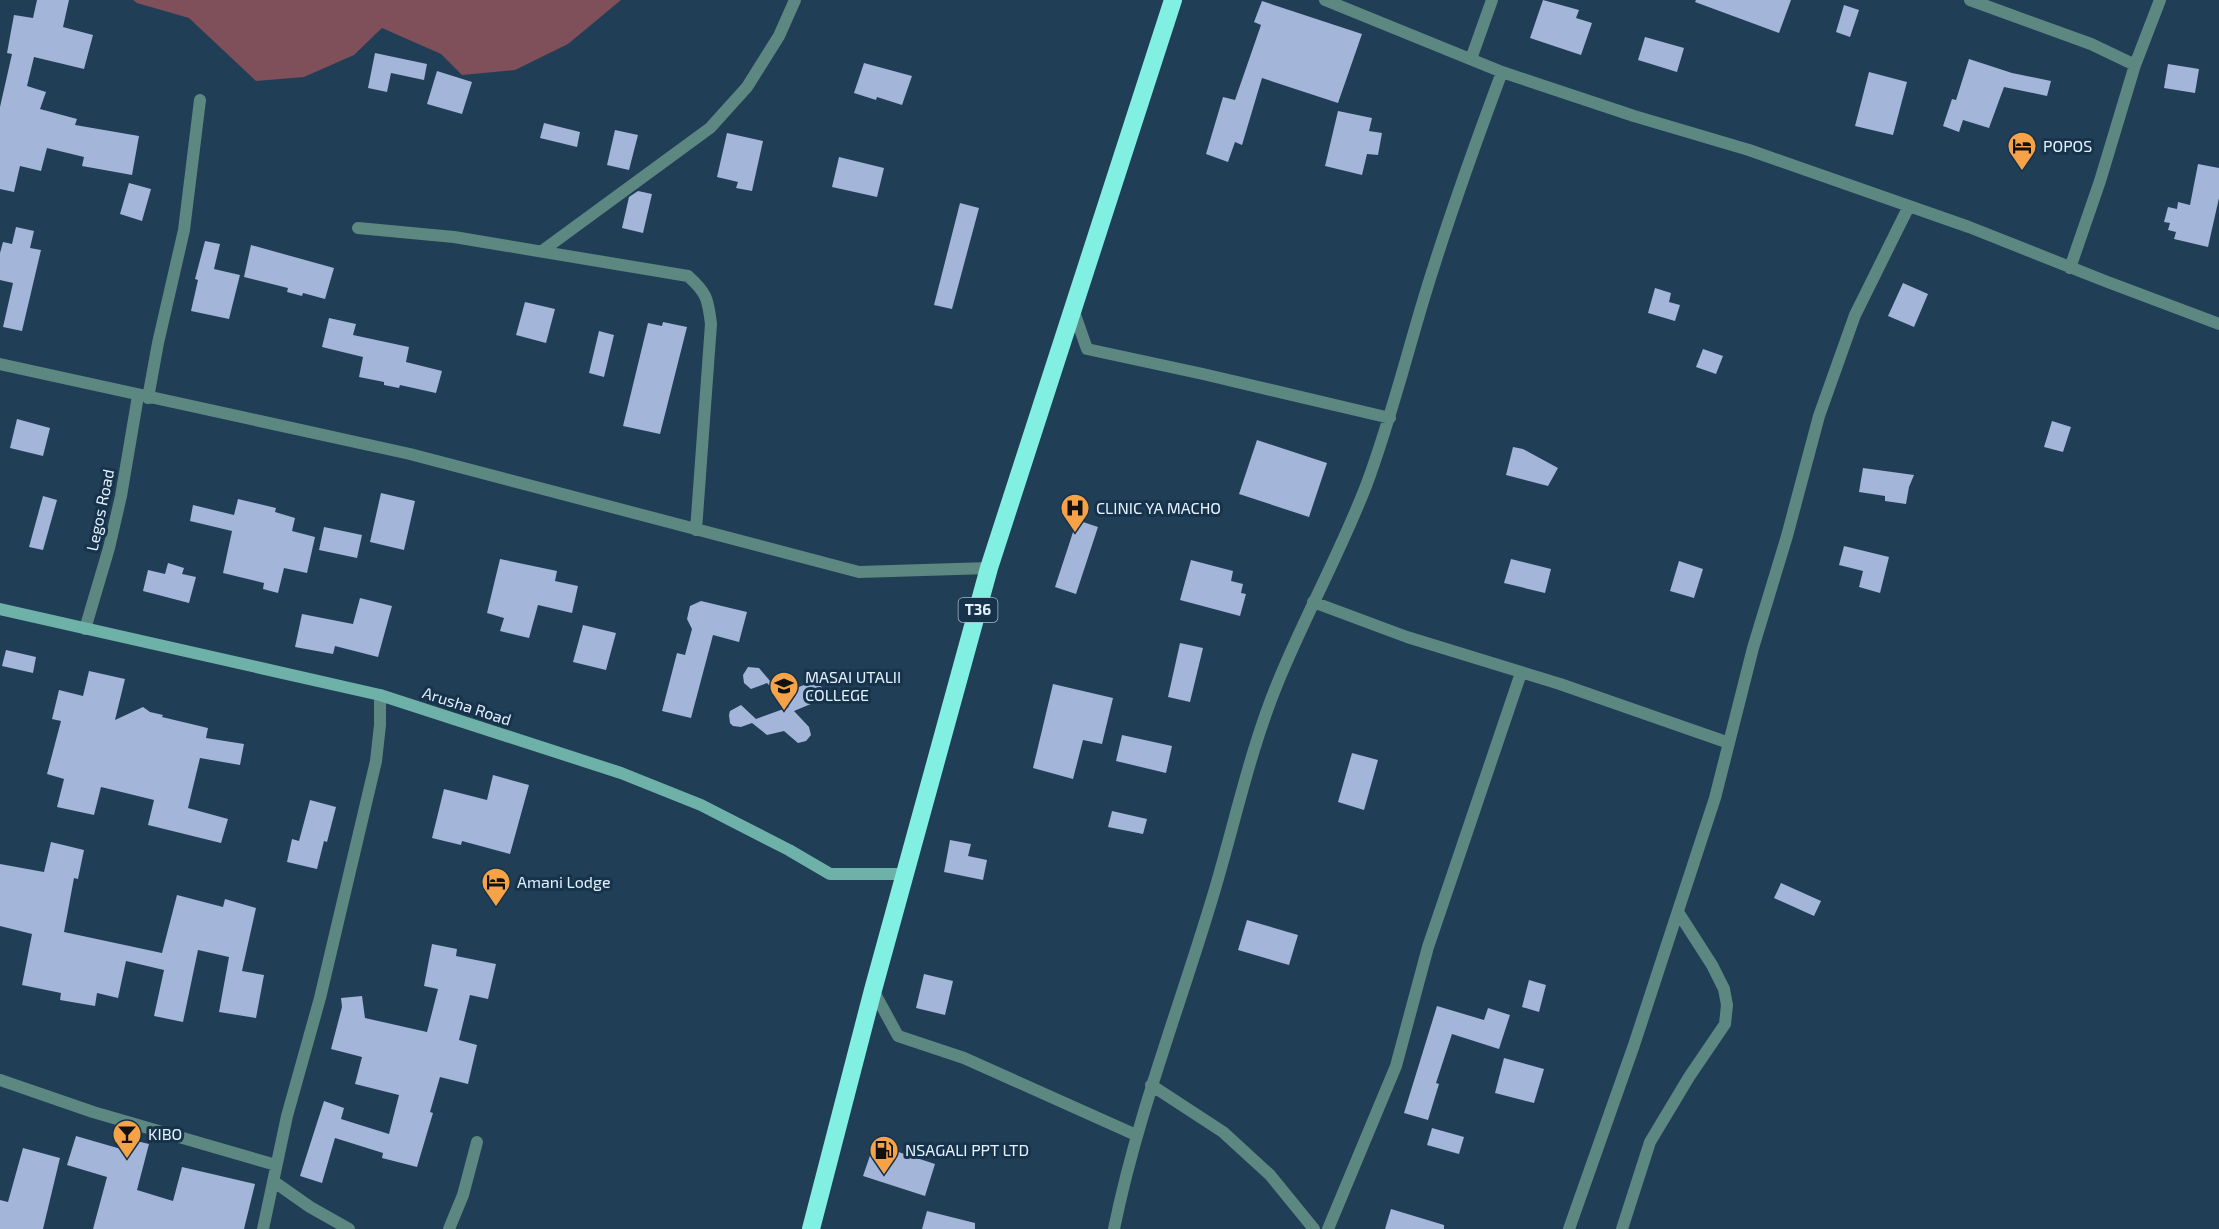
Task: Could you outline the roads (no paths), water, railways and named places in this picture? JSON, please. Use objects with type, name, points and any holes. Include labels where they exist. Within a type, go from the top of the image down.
[{"type":"highway","name":"T36","points":[[811,1229],[873,990],[989,568],[1173,0]]},
{"type":"main road","name":"Arusha Road","points":[[0,609],[380,695],[621,773],[700,805],[789,850],[830,874],[905,874]]},
{"type":"street","points":[[542,251],[710,128],[747,87],[778,36],[795,0]]},
{"type":"street","points":[[1324,0],[1502,72],[1634,116],[1749,150],[1969,227],[2219,324]]},
{"type":"street","points":[[1471,59],[1492,0]]},
{"type":"street","points":[[1970,0],[2091,44],[2135,65]]},
{"type":"street","points":[[2070,268],[2100,181],[2135,65],[2160,0]]},
{"type":"street","points":[[1114,1229],[1136,1135],[1212,900],[1276,685],[1313,602],[1338,554],[1366,485],[1390,418],[1447,223],[1502,72]]},
{"type":"street","name":"Legos Road","points":[[85,629],[114,527],[183,230],[200,100]]},
{"type":"street","points":[[1569,1229],[1602,1139],[1715,798],[1753,648],[1787,536],[1819,416],[1855,315],[1909,206]]},
{"type":"street","points":[[358,228],[454,237],[688,276],[703,289],[709,305],[711,349],[699,468],[696,530]]},
{"type":"street","points":[[1072,308],[1087,349],[1390,418]]},
{"type":"street","points":[[0,364],[410,454],[859,572],[989,568]]},
{"type":"street","points":[[1313,602],[1417,640],[1560,684],[1729,742]]},
{"type":"street","points":[[1328,1229],[1396,1066],[1432,937],[1521,673]]},
{"type":"street","points":[[263,1229],[287,1116],[354,863],[376,760],[380,725],[380,695]]},
{"type":"street","points":[[1622,1229],[1650,1143],[1689,1077],[1725,1024],[1727,1005],[1724,989],[1712,965],[1678,912]]},
{"type":"street","points":[[873,990],[898,1036],[964,1058],[1136,1135]]},
{"type":"street","points":[[0,1080],[93,1112],[276,1165]]},
{"type":"street","points":[[1151,1086],[1223,1132],[1270,1175],[1314,1229]]},
{"type":"street","points":[[449,1229],[464,1195],[477,1142]]},
{"type":"street","points":[[273,1181],[310,1207],[348,1229]]},
{"type":"place","name":"POPOS","points":[[2022,172]]},
{"type":"place","name":"CLINIC YA MACHO","points":[[1075,534]]},
{"type":"place","name":"MASAI UTALII COLLEGE","points":[[784,712]]},
{"type":"place","name":"Amani Lodge","points":[[496,908]]},
{"type":"place","name":"KIBO","points":[[127,1160]]},
{"type":"place","name":"NSAGALI PPT LTD","points":[[884,1176]]}]
